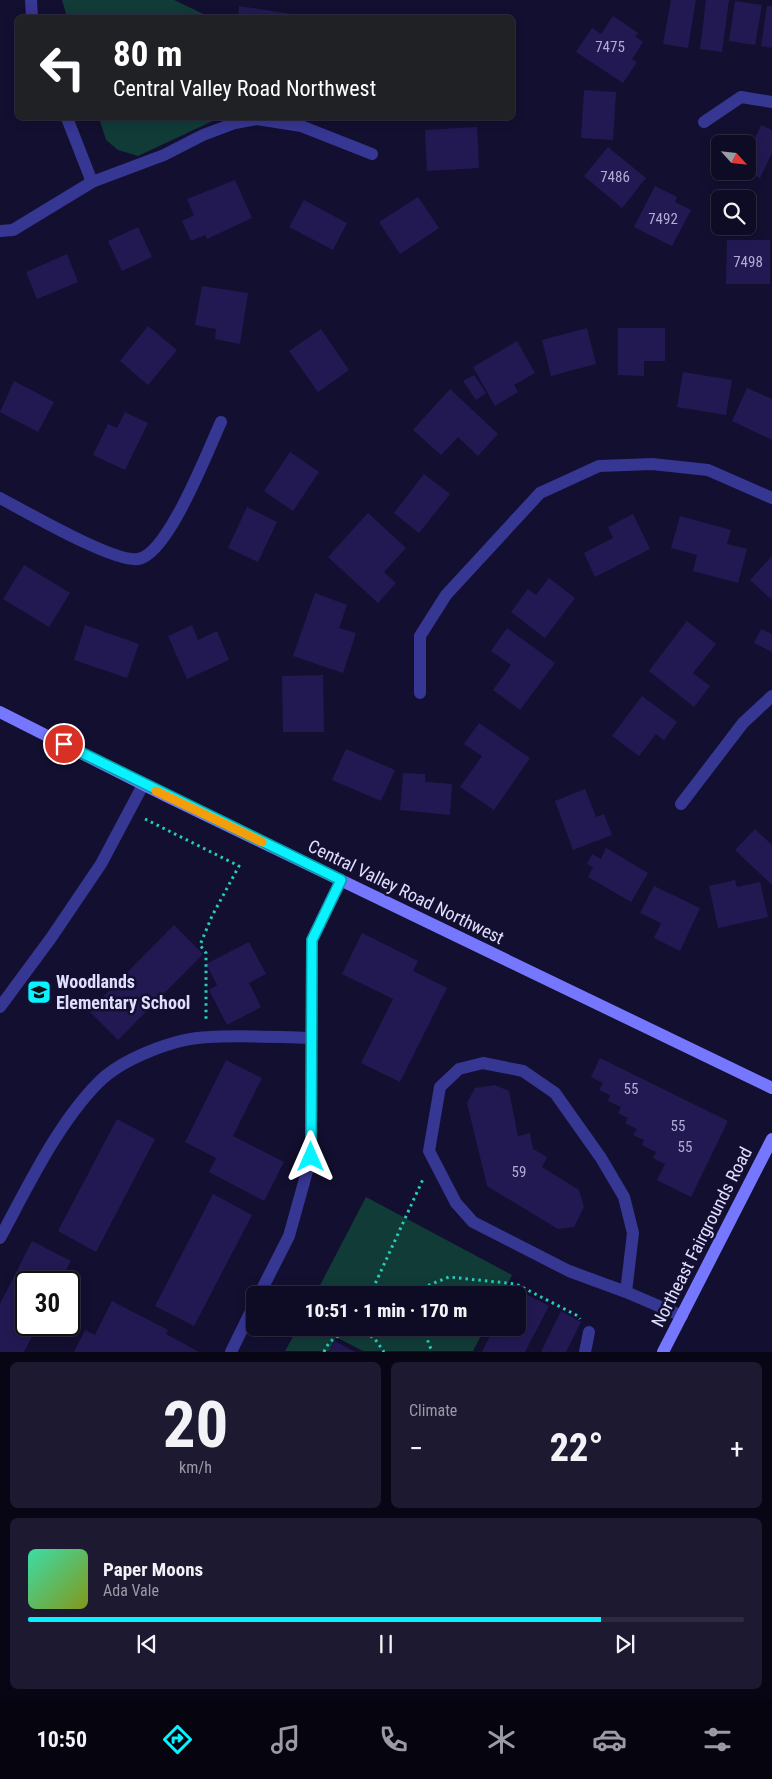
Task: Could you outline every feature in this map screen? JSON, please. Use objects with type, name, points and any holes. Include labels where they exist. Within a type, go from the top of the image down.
[{"type":"main road","name":"Central Valley Road Northwest","points":[[0,712],[143,784],[772,1088]]},
{"type":"main road","name":"Northeast Fairgrounds Road","points":[[663,1352],[772,1139]]},
{"type":"street","points":[[31,0],[32,15]]},
{"type":"street","points":[[704,122],[742,96],[772,102]]},
{"type":"street","points":[[68,120],[92,182]]},
{"type":"street","points":[[0,231],[13,230],[92,182],[164,155],[202,135],[235,123],[252,120]]},
{"type":"street","points":[[263,120],[301,126],[372,154]]},
{"type":"street","points":[[0,498],[56,528],[122,558],[138,560],[147,556],[162,542],[176,520],[221,422]]},
{"type":"street","points":[[420,693],[420,636],[446,595],[540,493],[599,466],[629,463],[676,465],[708,470],[772,498]]},
{"type":"street","points":[[681,804],[743,723],[772,696]]},
{"type":"street","points":[[0,1007],[51,938],[100,864],[143,784]]},
{"type":"street","points":[[263,1286],[288,1236],[311,1157],[312,940],[341,880]]},
{"type":"street","points":[[0,1238],[72,1113],[99,1082],[131,1060],[166,1046],[207,1037],[312,1038]]},
{"type":"street","points":[[626,1292],[633,1233],[624,1197],[601,1158],[555,1093],[523,1071],[483,1063],[459,1069],[440,1087],[429,1151],[456,1203],[473,1222],[569,1271],[626,1292],[682,1316]]},
{"type":"street","points":[[231,1352],[246,1322]]},
{"type":"street","points":[[585,1352],[589,1332]]},
{"type":"path","points":[[142,818],[239,866],[212,916],[200,945],[206,952],[207,1037]]},
{"type":"path","points":[[374,1286],[433,1158]]},
{"type":"path","points":[[426,1286],[449,1277],[520,1286]]},
{"type":"path","points":[[526,1289],[578,1316],[589,1332]]},
{"type":"path","points":[[324,1352],[327,1344],[339,1336]]},
{"type":"path","points":[[371,1336],[384,1352]]},
{"type":"path","points":[[426,1336],[432,1352]]},
{"type":"green space","points":[[62,0],[174,0],[206,15],[66,15]]},
{"type":"green space","points":[[100,120],[215,120],[138,156],[118,150],[106,140]]},
{"type":"green space","points":[[366,1197],[512,1275],[506,1286],[320,1286]]},
{"type":"green space","points":[[293,1336],[481,1336],[473,1351],[363,1351],[336,1337],[329,1351],[285,1351]]},
{"type":"building","points":[[671,0],[696,0],[688,48],[663,44]]},
{"type":"building","points":[[706,0],[729,0],[722,52],[700,49]]},
{"type":"building","points":[[735,1],[762,5],[755,45],[729,41]]},
{"type":"building","points":[[239,6],[292,14],[292,15],[238,15]]},
{"type":"building","points":[[767,6],[772,6],[772,48],[761,46]]},
{"type":"building","points":[[613,16],[638,33],[635,36],[643,42],[632,59],[637,62],[623,83],[576,52],[592,28],[601,34]]},
{"type":"building","points":[[584,90],[616,92],[613,140],[581,138]]},
{"type":"building","points":[[761,125],[772,130],[772,153],[760,178],[756,176],[756,136]]},
{"type":"building","points":[[477,127],[479,168],[427,171],[425,130]]},
{"type":"building","points":[[608,147],[646,178],[622,208],[584,176]]},
{"type":"building","points":[[235,180],[252,218],[207,239],[205,235],[191,241],[182,221],[194,215],[187,199]]},
{"type":"building","points":[[655,186],[677,197],[675,202],[691,210],[672,246],[634,227]]},
{"type":"building","points":[[418,197],[439,228],[400,254],[379,222]]},
{"type":"building","points":[[304,200],[347,223],[333,250],[289,227]]},
{"type":"building","points":[[138,227],[152,257],[122,271],[108,241]]},
{"type":"building","points":[[727,240],[770,240],[770,284],[726,284]]},
{"type":"building","points":[[67,254],[78,282],[37,299],[26,272]]},
{"type":"building","points":[[202,286],[248,293],[240,344],[215,339],[216,329],[195,325]]},
{"type":"building","points":[[148,326],[177,350],[148,385],[120,361]]},
{"type":"building","points":[[587,328],[596,364],[551,376],[542,340]]},
{"type":"building","points":[[618,328],[665,328],[665,361],[644,361],[644,376],[618,375]]},
{"type":"building","points":[[321,329],[349,370],[318,392],[289,351]]},
{"type":"building","points":[[517,341],[535,373],[514,385],[518,392],[495,406],[473,367]]},
{"type":"building","points":[[683,372],[732,380],[726,415],[677,407]]},
{"type":"building","points":[[474,375],[486,393],[476,400],[463,381]]},
{"type":"building","points":[[14,381],[54,402],[38,432],[0,412]]},
{"type":"building","points":[[747,388],[772,399],[772,440],[732,421]]},
{"type":"building","points":[[450,389],[498,434],[478,456],[458,437],[441,455],[413,430]]},
{"type":"building","points":[[125,412],[148,423],[125,470],[93,455],[108,424],[117,428]]},
{"type":"building","points":[[290,452],[319,472],[293,511],[264,491]]},
{"type":"building","points":[[424,474],[450,494],[419,533],[394,513]]},
{"type":"building","points":[[247,507],[277,522],[258,562],[228,548]]},
{"type":"building","points":[[368,513],[406,548],[384,572],[396,583],[378,603],[328,557]]},
{"type":"building","points":[[633,514],[650,549],[595,577],[584,553],[613,538],[608,527]]},
{"type":"building","points":[[680,516],[731,530],[727,544],[747,549],[738,583],[693,571],[697,555],[671,548]]},
{"type":"building","points":[[772,556],[772,600],[750,580]]},
{"type":"building","points":[[24,565],[70,593],[49,627],[3,599]]},
{"type":"building","points":[[549,578],[575,598],[545,638],[511,612],[528,589],[536,595]]},
{"type":"building","points":[[315,593],[347,605],[339,628],[356,633],[343,673],[293,656]]},
{"type":"building","points":[[687,621],[716,644],[693,673],[710,686],[694,707],[649,671]]},
{"type":"building","points":[[85,625],[139,644],[127,678],[74,660]]},
{"type":"building","points":[[192,625],[198,640],[217,631],[229,660],[187,679],[168,636]]},
{"type":"building","points":[[507,628],[555,663],[520,710],[493,690],[511,665],[491,651]]},
{"type":"building","points":[[761,629],[772,634],[772,652],[754,643]]},
{"type":"building","points":[[323,675],[324,732],[283,732],[282,676]]},
{"type":"building","points":[[642,696],[677,722],[664,740],[656,734],[639,756],[612,736]]},
{"type":"building","points":[[479,723],[530,758],[494,810],[460,787],[482,756],[464,744]]},
{"type":"building","points":[[346,749],[395,770],[381,801],[332,780]]},
{"type":"building","points":[[403,773],[425,774],[425,782],[452,784],[450,815],[400,810]]},
{"type":"building","points":[[585,789],[596,817],[604,814],[612,835],[573,850],[555,801]]},
{"type":"building","points":[[755,829],[772,845],[772,885],[735,850]]},
{"type":"building","points":[[606,848],[648,873],[631,902],[588,877],[593,867],[587,864],[592,854],[601,859]]},
{"type":"building","points":[[735,880],[737,887],[760,882],[768,917],[718,928],[709,886]]},
{"type":"building","points":[[654,886],[700,908],[680,951],[654,938],[661,923],[640,913]]},
{"type":"building","points":[[174,925],[203,954],[118,1040],[89,1011]]},
{"type":"building","points":[[362,933],[418,961],[413,971],[447,988],[400,1082],[361,1063],[393,999],[342,974]]},
{"type":"building","points":[[249,942],[266,974],[249,983],[261,1007],[227,1025],[209,990],[217,985],[206,964]]},
{"type":"building","points":[[600,1058],[728,1121],[691,1197],[657,1180],[665,1164],[653,1158],[656,1152],[642,1145],[644,1140],[633,1135],[637,1129],[625,1123],[628,1118],[618,1113],[621,1107],[608,1101],[610,1095],[599,1090],[603,1083],[591,1077]]},
{"type":"building","points":[[226,1060],[262,1078],[233,1136],[284,1162],[264,1201],[209,1172],[216,1158],[185,1142]]},
{"type":"building","points":[[495,1085],[509,1091],[518,1136],[530,1133],[533,1149],[547,1157],[542,1167],[579,1190],[584,1207],[574,1227],[558,1229],[487,1186],[467,1103],[475,1088]]},
{"type":"building","points":[[117,1119],[155,1139],[96,1252],[58,1231]]},
{"type":"building","points":[[213,1194],[252,1215],[194,1326],[155,1306]]},
{"type":"building","points":[[32,1241],[71,1261],[65,1271],[17,1271]]},
{"type":"building","points":[[15,1274],[15,1336],[32,1336],[24,1352],[0,1352],[0,1304]]},
{"type":"building","points":[[526,1294],[549,1306],[525,1352],[482,1352],[490,1336],[526,1336]]},
{"type":"building","points":[[112,1301],[168,1330],[166,1334],[199,1352],[74,1352],[85,1330],[95,1335]]},
{"type":"building","points":[[561,1311],[581,1322],[566,1352],[541,1352]]},
{"type":"building","points":[[335,1341],[355,1352],[329,1352]]},
{"type":"slow traffic","points":[[156,791],[262,842]]},
{"type":"place","name":"Woodlands Elementary School","points":[[39,992]]},
{"type":"route","points":[[64,744],[166,796],[341,880],[312,940],[311,1157]]}]
